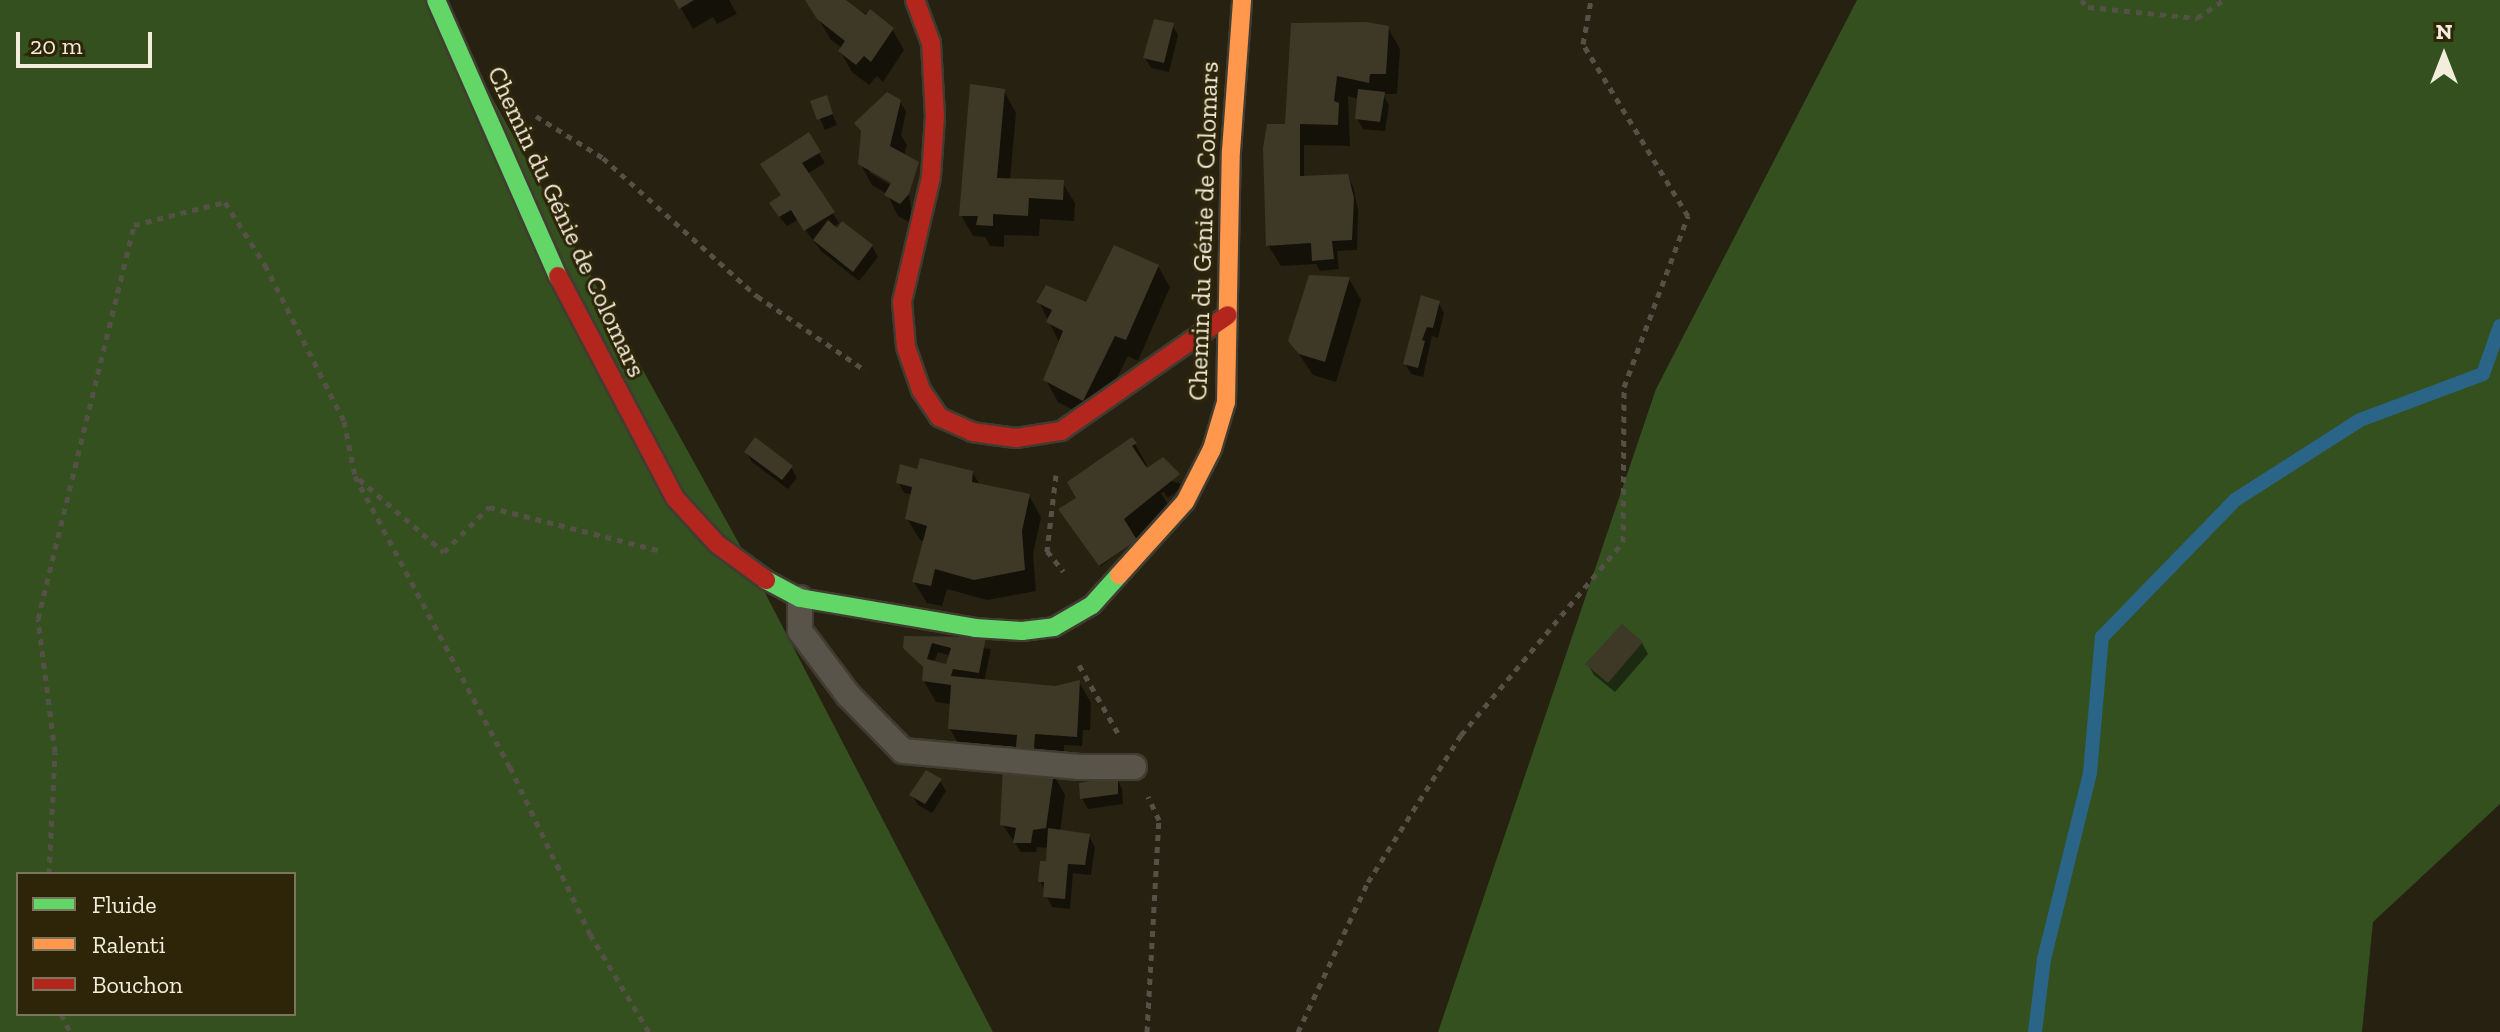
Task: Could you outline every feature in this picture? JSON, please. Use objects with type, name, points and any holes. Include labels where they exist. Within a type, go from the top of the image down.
[{"type":"street","name":"Chemin du Génie de Colomars","points":[[436,0],[571,307],[675,498],[717,544],[772,584],[800,598],[975,628],[1022,631],[1054,627],[1092,605],[1185,502],[1212,449],[1226,402],[1231,151],[1242,0]]},
{"type":"street","points":[[915,0],[931,43],[935,116],[931,177],[902,302],[906,347],[921,390],[939,417],[972,432],[1016,438],[1061,431],[1228,315]]},
{"type":"lane","points":[[800,598],[800,631],[848,695],[903,751],[1079,767],[1134,767]]},
{"type":"path","points":[[1298,1032],[1368,882],[1461,735],[1623,542],[1624,387],[1688,216],[1583,44],[1591,0]]},
{"type":"path","points":[[2081,0],[2088,7],[2197,18],[2224,0]]},
{"type":"path","points":[[2088,7],[2093,0]]},
{"type":"path","points":[[528,110],[603,158],[757,296],[884,383],[921,390]]},
{"type":"path","points":[[49,872],[55,752],[38,619],[134,225],[225,202],[265,265],[344,421],[355,476],[510,767],[590,934],[649,1032]]},
{"type":"path","points":[[1061,431],[1047,551],[1092,605]]},
{"type":"path","points":[[355,476],[444,552],[489,507],[584,528],[671,554]]},
{"type":"path","points":[[1054,627],[1102,699],[1159,820],[1147,1032]]},
{"type":"green space","points":[[0,0],[438,0],[747,558],[993,1032],[0,1032]]},
{"type":"green space","points":[[1857,0],[2500,0],[2500,804],[2373,922],[2362,1032],[1438,1032],[1656,389]]},
{"type":"building","points":[[674,0],[694,0],[679,9]]},
{"type":"building","points":[[805,0],[846,0],[866,15],[870,9],[894,28],[871,62],[864,56],[856,65],[838,51],[845,41],[817,19]]},
{"type":"building","points":[[1154,19],[1174,23],[1164,63],[1143,58]]},
{"type":"building","points":[[1366,22],[1389,26],[1386,74],[1370,74],[1369,83],[1337,76],[1334,101],[1339,103],[1338,125],[1300,124],[1300,176],[1348,174],[1354,198],[1352,240],[1332,241],[1334,259],[1312,261],[1311,243],[1266,246],[1263,148],[1267,124],[1285,124],[1291,23]]},
{"type":"building","points":[[970,84],[1005,89],[997,178],[1064,180],[1063,200],[1029,198],[1028,216],[993,214],[993,226],[976,225],[978,216],[959,216]]},
{"type":"building","points":[[1358,89],[1385,92],[1380,122],[1355,119]]},
{"type":"building","points":[[887,92],[901,100],[890,146],[919,162],[909,194],[900,204],[884,195],[891,183],[858,164],[861,131],[854,123]]},
{"type":"building","points":[[827,95],[833,114],[817,120],[810,101]]},
{"type":"building","points":[[809,132],[821,152],[802,163],[835,212],[804,231],[791,210],[779,217],[769,203],[781,195],[760,164]]},
{"type":"building","points":[[828,220],[837,228],[842,221],[873,245],[853,272],[813,240]]},
{"type":"building","points":[[1114,245],[1159,265],[1126,340],[1115,336],[1083,401],[1043,380],[1063,331],[1046,322],[1052,310],[1036,302],[1046,285],[1086,302]]},
{"type":"building","points":[[1309,275],[1350,277],[1325,362],[1299,354],[1288,341]]},
{"type":"building","points":[[1421,295],[1440,301],[1433,328],[1427,327],[1422,340],[1425,341],[1418,368],[1403,364]]},
{"type":"building","points":[[755,437],[793,466],[782,480],[744,452]]},
{"type":"building","points":[[1132,437],[1137,443],[1132,446],[1147,468],[1163,457],[1180,474],[1124,519],[1137,540],[1099,566],[1058,509],[1076,498],[1067,482]]},
{"type":"building","points":[[920,458],[973,471],[972,482],[1030,494],[1022,531],[1025,570],[974,580],[935,569],[931,586],[912,582],[927,526],[905,519],[912,487],[896,483],[900,464],[917,469]]},
{"type":"building","points":[[1622,624],[1643,642],[1608,683],[1585,664]]},
{"type":"building","points":[[904,636],[986,637],[979,673],[953,669],[951,676],[1055,686],[1080,680],[1077,737],[1035,734],[1034,749],[1016,747],[1017,735],[948,729],[951,685],[922,681],[923,667],[903,648]],"holes":[[[932,643],[951,648],[946,664],[927,659]]]},
{"type":"building","points":[[1003,767],[1054,772],[1046,828],[1033,830],[1031,843],[1013,843],[1016,828],[1000,825]]},
{"type":"building","points":[[926,770],[942,779],[925,804],[909,795]]},
{"type":"building","points":[[1118,776],[1118,794],[1080,799],[1079,783]]},
{"type":"building","points":[[1048,828],[1090,834],[1085,865],[1068,864],[1065,899],[1043,897],[1044,882],[1038,882],[1040,861],[1046,861]]},
{"type":"waterway","points":[[2035,1032],[2044,959],[2090,773],[2102,637],[2235,500],[2360,420],[2483,374],[2500,326]]},
{"type":"traffic: fast","points":[[436,0],[558,276]]},
{"type":"traffic: fast","points":[[766,580],[800,598],[975,628],[1022,631],[1054,627],[1092,605],[1119,575]]},
{"type":"traffic: slow","points":[[1119,575],[1185,502],[1212,449],[1226,402],[1231,151],[1242,0]]},
{"type":"traffic: jam","points":[[915,0],[931,43],[935,116],[931,177],[902,302],[906,347],[921,390],[939,417],[972,432],[1016,438],[1061,431],[1228,315]]},
{"type":"traffic: jam","points":[[558,276],[675,498],[717,544],[766,580]]}]
